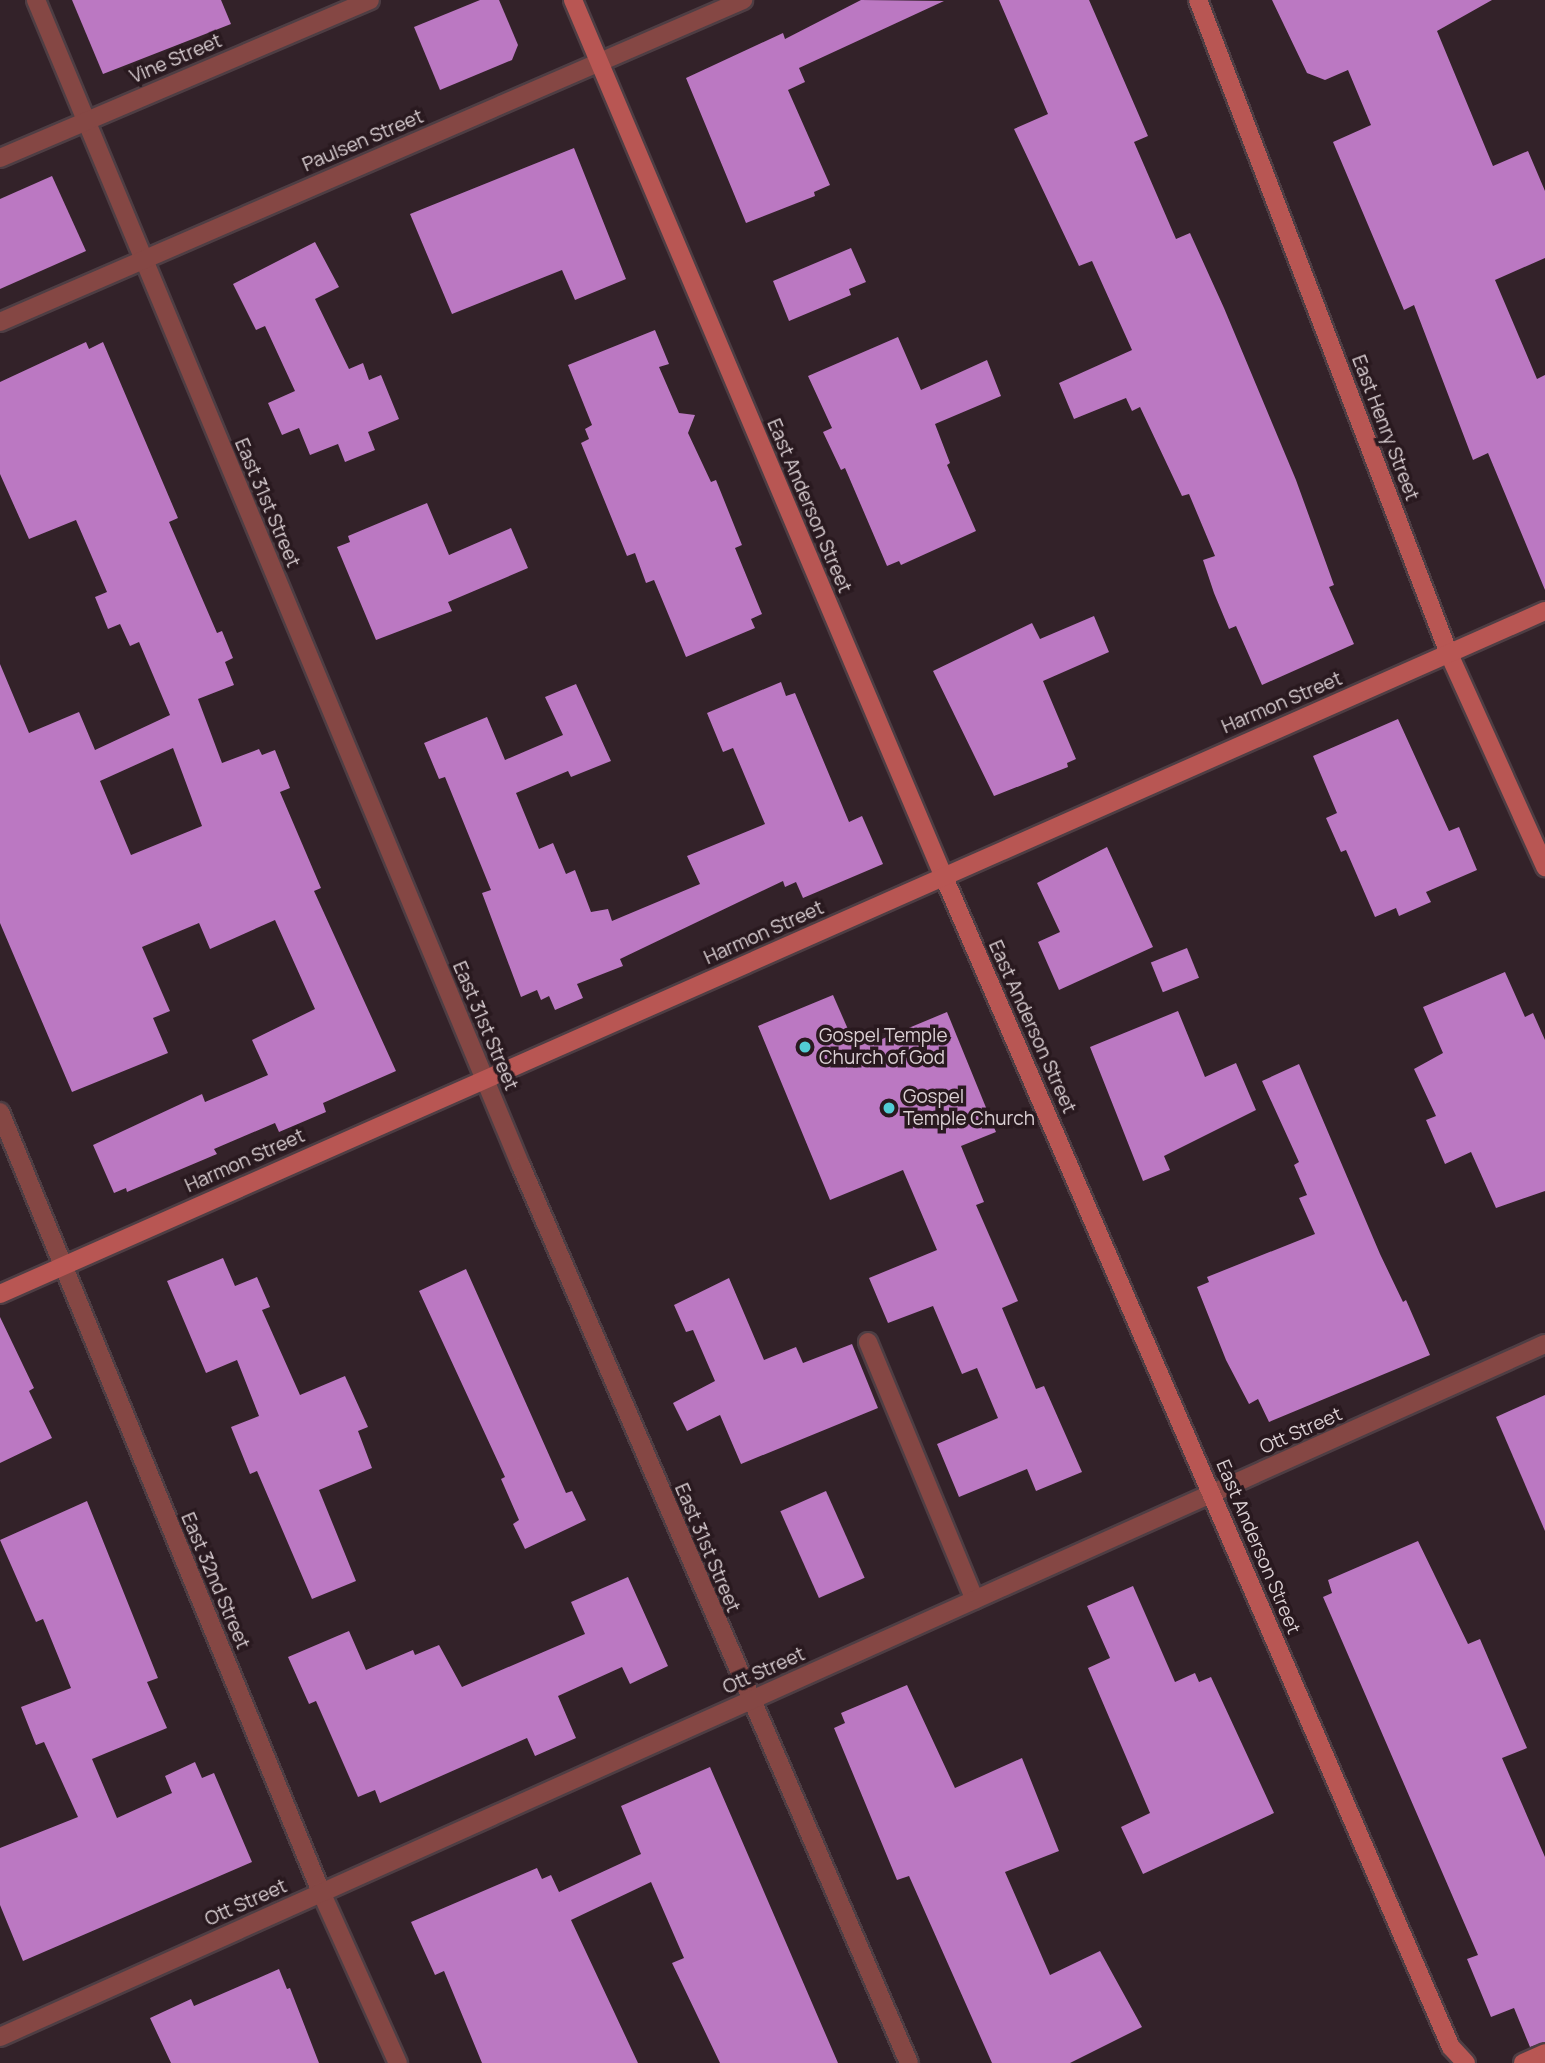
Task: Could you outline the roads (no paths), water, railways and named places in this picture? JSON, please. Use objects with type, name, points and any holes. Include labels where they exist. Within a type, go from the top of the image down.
[{"type":"main road","name":"East Anderson Street","points":[[573,0],[943,875],[1451,2047],[1466,2063]]},
{"type":"main road","name":"East Henry Street","points":[[1198,0],[1449,653],[1545,867]]},
{"type":"main road","name":"Harmon Street","points":[[0,1294],[1545,611]]},
{"type":"main road","points":[[1523,2063],[1545,2053]]},
{"type":"street","name":"East 31st Street","points":[[36,0],[484,1079],[749,1701],[909,2063]]},
{"type":"street","name":"Vine Street","points":[[0,158],[370,0]]},
{"type":"street","name":"Paulsen Street","points":[[0,322],[600,66],[743,0]]},
{"type":"street","name":"East 32nd Street","points":[[0,1112],[321,1892],[397,2063]]},
{"type":"street","points":[[868,1342],[975,1600]]},
{"type":"street","name":"Ott Street","points":[[0,2038],[1545,1344]]},
{"type":"place","name":"Gospel Temple Church of God","points":[[805,1047]]},
{"type":"place","name":"Gospel Temple Church","points":[[889,1108]]}]
